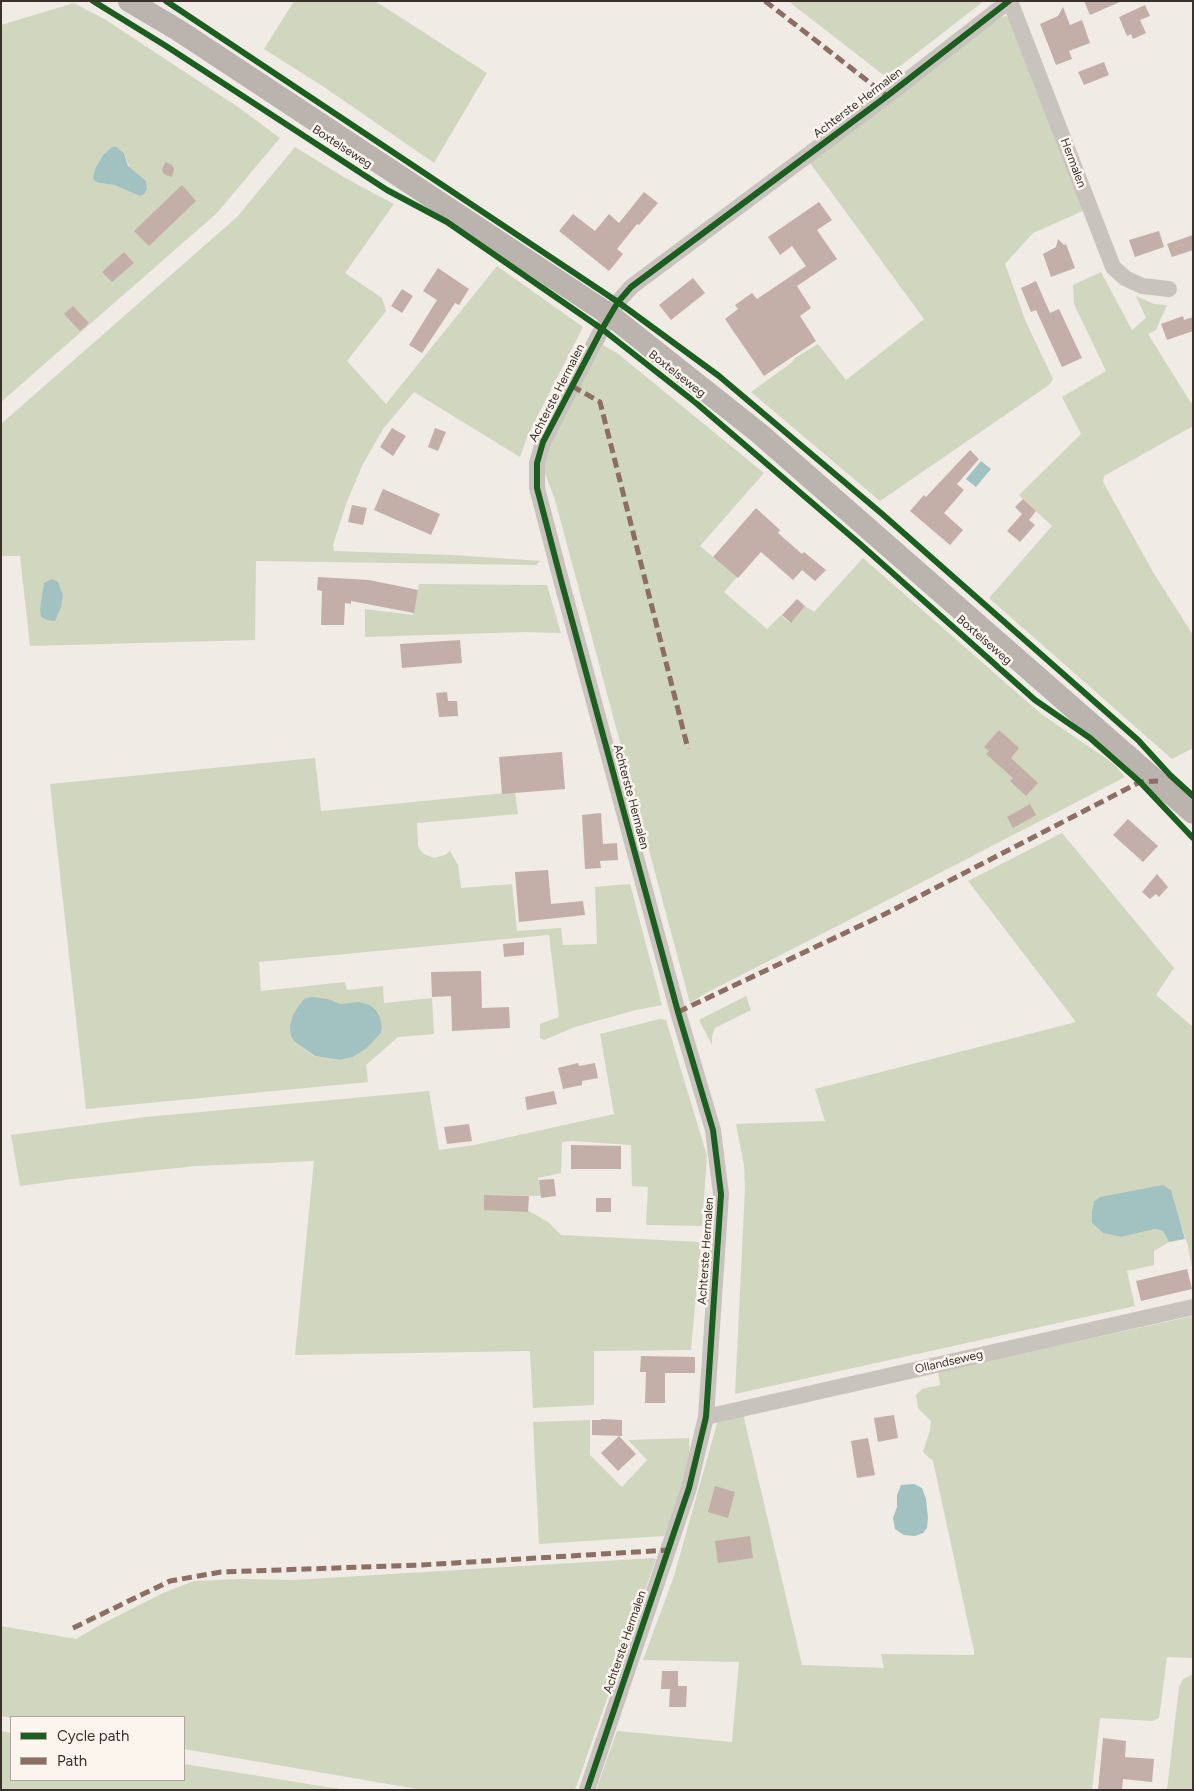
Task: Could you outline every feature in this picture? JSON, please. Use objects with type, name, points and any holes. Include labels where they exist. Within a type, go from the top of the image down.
[{"type":"main road","name":"Boxtelseweg","points":[[129,1],[186,35],[610,315],[759,433],[1193,813]]},
{"type":"street","name":"Achterste Hermalen","points":[[587,1790],[689,1488],[706,1417],[721,1194],[713,1130],[678,1012],[537,488],[537,463],[543,442],[610,315],[631,287],[888,96],[1010,1]]},
{"type":"street","name":"Hermalen","points":[[1010,1],[1113,267],[1125,278],[1142,286],[1169,289]]},
{"type":"street","name":"Ollandseweg","points":[[706,1417],[1193,1308]]},
{"type":"green space","points":[[294,1],[375,1],[487,73],[434,163],[324,87],[264,49]]},
{"type":"green space","points":[[788,1],[984,1],[886,77]]},
{"type":"green space","points":[[74,3],[106,20],[238,107],[280,138],[217,213],[1,402],[1,25]],"holes":[[[112,147],[124,153],[140,196],[114,185],[100,183],[96,167],[103,155]]]},
{"type":"green space","points":[[1006,16],[1011,20],[1083,211],[1033,233],[1005,264],[1026,322],[1053,379],[1049,385],[880,501],[751,392],[791,363],[795,358],[818,344],[846,380],[924,319],[810,163],[1001,17]]},
{"type":"green space","points":[[295,147],[347,179],[394,204],[345,273],[382,298],[386,311],[347,361],[386,404],[497,266],[583,327],[528,435],[520,457],[414,392],[383,429],[362,466],[346,504],[333,545],[334,551],[453,555],[540,561],[536,565],[256,561],[255,640],[30,646],[20,556],[1,556],[1,424],[237,217]]},
{"type":"green space","points":[[1101,272],[1132,330],[1146,318],[1136,296],[1154,304],[1167,305],[1156,330],[1148,334],[1191,403],[1193,402],[1193,426],[1104,476],[1103,482],[1153,572],[1193,635],[1193,748],[1172,759],[989,598],[1052,526],[1019,495],[1081,434],[1062,397],[1106,371],[1074,304],[1073,285]]},
{"type":"green space","points":[[603,345],[617,353],[764,473],[700,546],[737,577],[724,592],[767,629],[781,615],[790,623],[805,606],[814,612],[863,558],[1040,713],[1114,764],[1125,777],[690,1003],[555,500],[543,468],[543,456]]},
{"type":"green space","points":[[419,584],[547,585],[561,633],[527,632],[365,637],[365,609],[413,615]]},
{"type":"green space","points":[[315,758],[321,811],[515,792],[518,814],[417,823],[420,850],[434,858],[445,855],[450,851],[458,865],[461,888],[512,884],[517,931],[561,928],[563,945],[597,944],[595,887],[630,884],[662,1005],[636,1010],[575,1027],[544,1040],[540,1038],[540,1024],[559,1017],[549,935],[259,962],[261,991],[345,982],[347,990],[383,986],[384,1003],[432,998],[434,1034],[398,1037],[366,1065],[368,1082],[86,1109],[50,784]],"holes":[[[328,999],[341,1004],[370,1005],[376,1010],[380,1017],[381,1033],[367,1048],[353,1057],[340,1060],[314,1056],[295,1042]]]},
{"type":"green space","points":[[1062,833],[1174,968],[1156,995],[1193,1027],[1193,1273],[1188,1246],[1169,1188],[1100,1197],[1094,1201],[1092,1223],[1103,1233],[1121,1237],[1155,1229],[1163,1231],[1169,1242],[1154,1251],[1154,1265],[1127,1271],[1135,1306],[735,1394],[745,1188],[744,1165],[736,1124],[825,1121],[815,1089],[1076,1022],[968,881]]},
{"type":"green space","points":[[746,996],[751,1010],[715,1028],[712,1036],[712,1045],[699,1020]]},
{"type":"green space","points":[[660,1019],[666,1020],[707,1156],[702,1226],[646,1225],[648,1187],[632,1186],[631,1145],[562,1142],[561,1173],[538,1178],[541,1196],[486,1195],[486,1209],[527,1210],[548,1222],[561,1235],[701,1242],[691,1350],[594,1351],[594,1405],[533,1408],[530,1351],[295,1355],[314,1161],[196,1166],[20,1186],[11,1135],[146,1117],[429,1091],[439,1150],[474,1145],[614,1114],[600,1034]]},
{"type":"green space","points":[[1193,1316],[1193,1658],[1167,1657],[1159,1718],[1153,1721],[1100,1718],[1092,1790],[596,1790],[617,1731],[732,1742],[739,1662],[643,1660],[674,1576],[718,1420],[743,1414],[802,1665],[884,1668],[881,1654],[974,1655],[933,1461],[923,1452],[931,1421],[918,1408],[916,1395],[922,1389],[940,1385],[938,1372]]},
{"type":"green space","points":[[590,1420],[590,1455],[622,1487],[647,1460],[628,1440],[689,1438],[690,1457],[681,1494],[664,1536],[539,1544],[533,1422]]},
{"type":"green space","points":[[656,1559],[575,1790],[423,1790],[185,1749],[185,1716],[10,1716],[10,1718],[1,1716],[1,1626],[76,1639],[163,1593],[194,1581],[239,1579],[294,1580]]},
{"type":"green space","points":[[1193,1674],[1193,1790],[1167,1790],[1179,1687],[1183,1679]]},
{"type":"green space","points":[[1,1731],[10,1733],[10,1781],[185,1781],[185,1764],[346,1790],[1,1790]]},
{"type":"water","points":[[112,147],[116,147],[124,153],[128,166],[146,181],[147,189],[144,194],[140,196],[114,185],[95,181],[93,178],[96,167],[103,155]]},
{"type":"water","points":[[981,461],[991,469],[976,487],[966,479]]},
{"type":"water","points":[[52,579],[58,582],[63,595],[61,607],[55,621],[41,617],[40,609],[44,583]]},
{"type":"water","points":[[311,997],[328,999],[341,1004],[359,1002],[370,1005],[380,1017],[381,1033],[367,1048],[353,1057],[340,1060],[315,1056],[295,1042],[291,1036],[290,1026],[293,1015],[298,1007],[304,999]]},
{"type":"water","points":[[1163,1185],[1171,1190],[1185,1239],[1169,1242],[1163,1231],[1155,1229],[1121,1237],[1103,1233],[1092,1223],[1094,1201],[1100,1197]]},
{"type":"water","points":[[914,1484],[922,1488],[926,1499],[928,1518],[927,1528],[923,1533],[915,1536],[904,1535],[895,1529],[893,1518],[897,1507],[897,1495],[901,1485]]},
{"type":"building","points":[[1084,1],[1122,1],[1090,15]]},
{"type":"building","points":[[1145,5],[1150,16],[1140,20],[1146,33],[1133,39],[1131,34],[1127,36],[1119,17]]},
{"type":"building","points":[[1063,7],[1070,25],[1082,20],[1090,43],[1069,51],[1072,59],[1056,65],[1040,24],[1058,16]]},
{"type":"building","points":[[1104,62],[1109,75],[1084,85],[1078,72]]},
{"type":"building","points":[[165,162],[172,165],[174,169],[172,177],[164,174],[162,170]]},
{"type":"building","points":[[182,185],[196,201],[149,246],[134,231]]},
{"type":"building","points":[[644,192],[658,203],[639,225],[637,224],[617,249],[623,254],[609,271],[559,231],[573,214],[595,231],[609,214],[619,223]]},
{"type":"building","points":[[819,202],[832,220],[817,230],[837,259],[797,286],[811,308],[800,316],[816,341],[764,376],[725,319],[738,309],[735,305],[752,293],[757,299],[806,266],[792,246],[780,255],[768,237]]},
{"type":"building","points":[[1159,231],[1164,247],[1135,257],[1129,240]]},
{"type":"building","points":[[1193,235],[1193,250],[1172,257],[1167,244]]},
{"type":"building","points":[[1058,239],[1064,245],[1066,244],[1075,268],[1051,277],[1043,254],[1056,247]]},
{"type":"building","points":[[124,252],[134,263],[112,282],[102,272]]},
{"type":"building","points":[[438,268],[469,289],[459,305],[455,303],[422,353],[409,345],[437,300],[423,291]]},
{"type":"building","points":[[693,278],[705,293],[671,320],[659,305]]},
{"type":"building","points":[[1036,281],[1050,313],[1059,309],[1082,358],[1062,367],[1036,310],[1031,312],[1021,288]]},
{"type":"building","points":[[402,289],[413,296],[402,313],[391,306]]},
{"type":"building","points":[[73,306],[89,323],[80,331],[64,314]]},
{"type":"building","points":[[1183,316],[1184,320],[1193,317],[1193,331],[1167,340],[1161,324]]},
{"type":"building","points":[[392,428],[406,436],[393,456],[380,447]]},
{"type":"building","points":[[435,428],[446,432],[438,451],[428,447]]},
{"type":"building","points":[[970,450],[979,459],[957,484],[964,490],[944,513],[963,530],[950,545],[910,511],[924,495],[926,497]]},
{"type":"building","points":[[383,489],[440,514],[431,535],[374,510]]},
{"type":"building","points":[[1023,499],[1036,511],[1029,520],[1035,525],[1020,542],[1007,531],[1022,514],[1015,507]]},
{"type":"building","points":[[352,505],[367,508],[363,525],[348,522]]},
{"type":"building","points":[[756,508],[780,530],[778,533],[802,554],[804,552],[826,570],[815,581],[802,570],[793,580],[761,552],[738,578],[713,557]]},
{"type":"building","points":[[318,577],[369,580],[418,590],[414,613],[351,601],[351,604],[345,603],[344,625],[321,625],[322,591],[317,590]]},
{"type":"building","points":[[797,599],[805,606],[791,623],[782,615]]},
{"type":"building","points":[[460,640],[462,663],[402,668],[400,644]]},
{"type":"building","points":[[447,692],[448,701],[457,701],[458,716],[439,717],[436,693]]},
{"type":"building","points":[[999,730],[1019,748],[1011,758],[1038,783],[1026,796],[1010,781],[1013,778],[986,754],[989,751],[984,747]]},
{"type":"building","points":[[562,752],[565,789],[502,794],[499,757]]},
{"type":"building","points":[[1030,804],[1036,815],[1013,828],[1007,817]]},
{"type":"building","points":[[601,813],[603,844],[617,843],[618,860],[600,861],[601,868],[585,869],[582,815]]},
{"type":"building","points":[[1128,819],[1158,846],[1143,862],[1113,835]]},
{"type":"building","points":[[548,870],[551,904],[583,901],[585,915],[519,922],[515,872]]},
{"type":"building","points":[[1157,874],[1168,887],[1159,897],[1156,894],[1150,899],[1142,892]]},
{"type":"building","points":[[524,942],[524,955],[504,957],[503,944]]},
{"type":"building","points":[[481,971],[482,1008],[509,1007],[510,1028],[452,1031],[451,996],[432,997],[431,972]]},
{"type":"building","points":[[578,1063],[579,1066],[595,1063],[598,1078],[582,1081],[582,1085],[563,1089],[558,1068]]},
{"type":"building","points":[[554,1091],[557,1104],[527,1110],[525,1097]]},
{"type":"building","points":[[469,1124],[472,1141],[447,1144],[444,1127]]},
{"type":"building","points":[[571,1145],[621,1146],[621,1169],[571,1169]]},
{"type":"building","points":[[554,1179],[556,1196],[541,1198],[539,1180]]},
{"type":"building","points":[[484,1195],[529,1196],[528,1212],[484,1210]]},
{"type":"building","points":[[596,1198],[611,1198],[611,1212],[596,1212]]},
{"type":"building","points":[[1187,1269],[1192,1289],[1141,1301],[1136,1281]]},
{"type":"building","points":[[641,1356],[695,1357],[695,1373],[665,1373],[665,1403],[645,1403],[646,1372],[640,1372]]},
{"type":"building","points":[[894,1415],[898,1438],[878,1442],[874,1418]]},
{"type":"building","points":[[592,1420],[622,1420],[622,1436],[592,1435]]},
{"type":"building","points":[[619,1436],[636,1454],[618,1471],[601,1453]]},
{"type":"building","points":[[868,1438],[875,1475],[857,1478],[851,1441]]},
{"type":"building","points":[[715,1486],[735,1492],[728,1518],[708,1512]]},
{"type":"building","points":[[750,1536],[753,1558],[718,1563],[715,1541]]},
{"type":"building","points":[[662,1671],[678,1671],[678,1686],[687,1686],[686,1707],[669,1707],[670,1689],[661,1689]]},
{"type":"building","points":[[1103,1738],[1126,1741],[1125,1757],[1154,1759],[1152,1782],[1123,1779],[1122,1790],[1098,1790]]},
{"type":"marked path","points":[[765,1],[887,96]]},
{"type":"marked path","points":[[572,386],[600,402],[688,749]]},
{"type":"marked path","points":[[678,1012],[885,914],[1140,782],[1158,781]]},
{"type":"marked path","points":[[73,1628],[170,1581],[221,1572],[421,1565],[669,1550]]},
{"type":"cycle path","points":[[93,1],[166,46],[387,190],[447,222],[602,329],[696,403],[860,544],[1035,700],[1090,738],[1140,782],[1193,838]]},
{"type":"cycle path","points":[[166,1],[618,302],[719,376],[881,513],[1138,740],[1170,775],[1193,796]]},
{"type":"cycle path","points":[[587,1790],[689,1488],[706,1417],[721,1194],[713,1130],[678,1012],[561,580],[537,488],[537,463],[543,442],[602,329],[618,302],[631,287],[887,96],[1009,1]]}]
